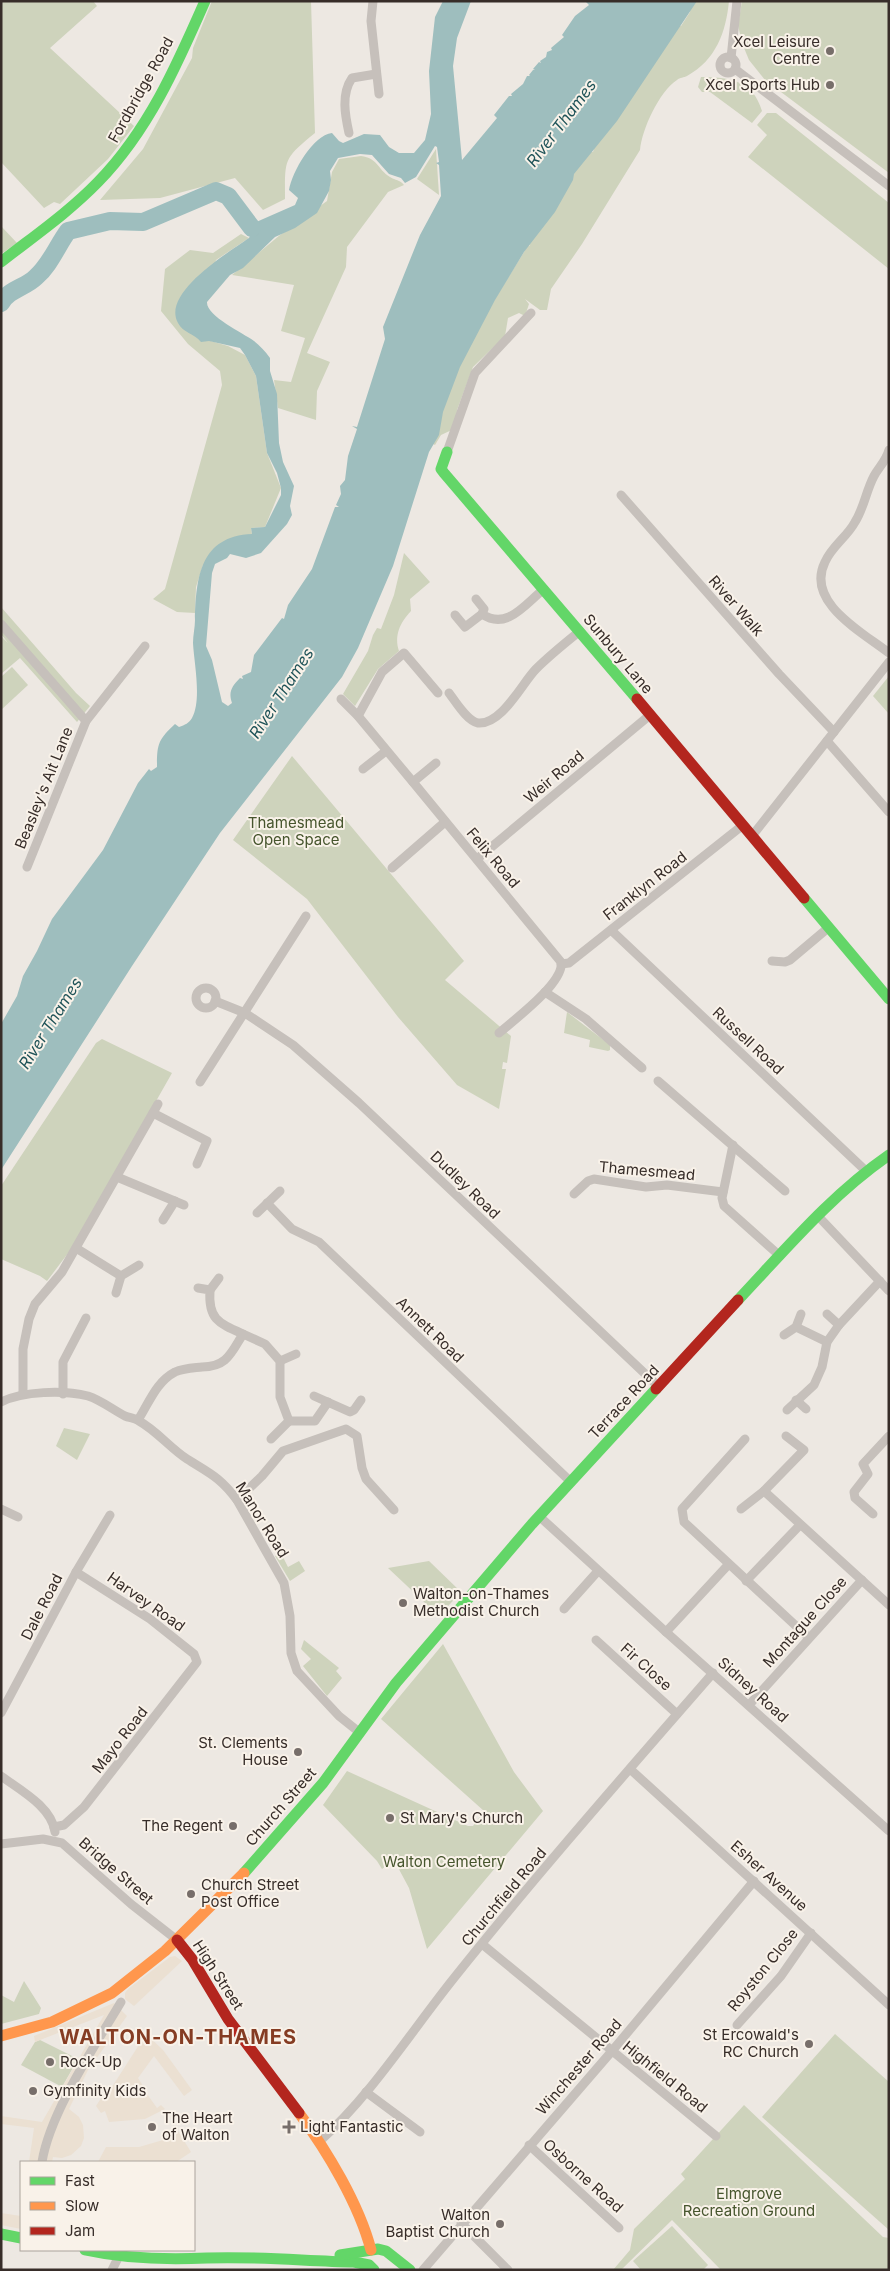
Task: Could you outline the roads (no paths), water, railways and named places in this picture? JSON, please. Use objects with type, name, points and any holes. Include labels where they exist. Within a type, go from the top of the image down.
[{"type":"main road","name":"Fordbridge Road","points":[[1,262],[88,192],[130,145],[166,82],[205,1]]},
{"type":"main road","name":"Sunbury Lane","points":[[447,452],[441,469],[444,473],[544,588],[889,999]]},
{"type":"main road","name":"Terrace Road","points":[[396,1683],[571,1482],[817,1215],[866,1171],[889,1155]]},
{"type":"main road","name":"Church Street","points":[[1,2036],[52,2022],[100,2000],[121,1987],[177,1940],[235,1883],[330,1774],[396,1683]]},
{"type":"main road","name":"High Street","points":[[177,1940],[192,1959],[228,2019],[320,2141],[365,2227],[377,2270],[391,2263],[406,2267]]},
{"type":"main road","name":"High Street","points":[[365,2227],[386,2251],[406,2267]]},
{"type":"main road","points":[[1,2234],[20,2238]]},
{"type":"main road","points":[[301,2260],[371,2250],[386,2251]]},
{"type":"main road","points":[[103,2251],[192,2261],[207,2258],[360,2263],[369,2265],[377,2270]]},
{"type":"main road","points":[[168,2251],[189,2253],[207,2258]]},
{"type":"street","points":[[373,1],[371,21],[379,94]]},
{"type":"street","points":[[731,58],[737,1]]},
{"type":"street","points":[[731,58],[735,61],[735,69]]},
{"type":"street","points":[[731,58],[723,59],[720,67],[726,73],[735,69]]},
{"type":"street","points":[[735,69],[889,186]]},
{"type":"street","points":[[348,132],[344,109],[348,84],[352,78],[376,74]]},
{"type":"street","name":"Sunbury Lane","points":[[447,452],[475,373],[531,313]]},
{"type":"street","points":[[889,450],[883,464],[874,476],[856,521],[830,552],[821,575],[821,587],[826,600],[834,610],[889,653]]},
{"type":"street","name":"River Walk","points":[[621,495],[733,622],[834,732]]},
{"type":"street","points":[[482,614],[495,621],[508,618],[544,588]]},
{"type":"street","points":[[455,615],[465,627],[482,614],[484,609],[476,599]]},
{"type":"street","name":"Beasley's Ait Lane","points":[[1,624],[86,721]]},
{"type":"street","points":[[449,693],[471,720],[480,723],[486,722],[501,712],[536,669],[580,631]]},
{"type":"street","name":"Beasley's Ait Lane","points":[[27,866],[86,721],[145,646]]},
{"type":"street","points":[[358,716],[382,672],[404,653],[438,693]]},
{"type":"street","points":[[752,836],[889,662]]},
{"type":"street","name":"Felix Road","points":[[341,700],[358,716],[554,952],[561,964]]},
{"type":"street","name":"Weir Road","points":[[476,859],[650,715]]},
{"type":"street","points":[[826,741],[889,812]]},
{"type":"street","points":[[364,769],[386,751]]},
{"type":"street","points":[[413,782],[436,763]]},
{"type":"street","points":[[392,868],[445,822]]},
{"type":"street","name":"Franklyn Road","points":[[561,964],[568,963],[744,825]]},
{"type":"street","points":[[200,1082],[306,916]]},
{"type":"street","points":[[772,961],[784,962],[790,960],[828,928]]},
{"type":"street","name":"Russell Road","points":[[611,930],[866,1171]]},
{"type":"street","points":[[499,1033],[545,992],[558,976],[561,964]]},
{"type":"street","points":[[545,992],[586,1020],[642,1068]]},
{"type":"street","name":"Dudley Road","points":[[215,1001],[245,1013],[293,1045],[359,1102],[658,1386]]},
{"type":"street","points":[[658,1081],[785,1191]]},
{"type":"street","points":[[23,1394],[23,1357],[29,1319],[35,1304],[62,1272],[158,1104]]},
{"type":"street","points":[[153,1113],[208,1141],[197,1164]]},
{"type":"street","points":[[733,1145],[723,1192],[723,1202],[728,1210],[780,1256]]},
{"type":"street","points":[[117,1177],[144,1190],[164,1195],[179,1203],[163,1220]]},
{"type":"street","name":"Thamesmead","points":[[574,1194],[588,1181],[594,1179],[646,1187],[667,1184],[723,1192]]},
{"type":"street","points":[[257,1213],[280,1191]]},
{"type":"street","name":"Annett Road","points":[[267,1203],[292,1229],[319,1242],[571,1482]]},
{"type":"street","points":[[817,1215],[889,1291]]},
{"type":"street","points":[[76,1248],[122,1276]]},
{"type":"street","points":[[116,1293],[122,1276],[139,1265]]},
{"type":"street","points":[[219,1278],[210,1290],[210,1306],[213,1315],[226,1326],[265,1344],[280,1361],[280,1397],[289,1422]]},
{"type":"street","points":[[787,1410],[814,1385],[822,1367],[827,1342],[839,1325],[880,1281]]},
{"type":"street","points":[[198,1288],[210,1290]]},
{"type":"street","points":[[784,1335],[796,1327],[801,1314]]},
{"type":"street","points":[[827,1314],[839,1325]]},
{"type":"street","points":[[63,1394],[63,1362],[86,1318]]},
{"type":"street","points":[[796,1327],[827,1342]]},
{"type":"street","points":[[138,1420],[156,1388],[168,1377],[183,1369],[221,1364],[243,1334]]},
{"type":"street","points":[[280,1361],[296,1354]]},
{"type":"street","name":"Manor Road","points":[[1,1402],[23,1394],[63,1394],[89,1397],[127,1417],[138,1420],[188,1459],[214,1474],[237,1500],[284,1583],[290,1616],[291,1653],[297,1671],[339,1716],[359,1732]]},
{"type":"street","points":[[314,1396],[350,1412],[354,1410],[361,1400]]},
{"type":"street","points":[[796,1400],[806,1409]]},
{"type":"street","points":[[270,1440],[289,1422],[315,1421],[328,1402]]},
{"type":"street","points":[[237,1500],[262,1476],[283,1451],[346,1430],[357,1436],[362,1468],[368,1484],[394,1510]]},
{"type":"street","points":[[741,1509],[764,1490],[804,1450],[786,1436]]},
{"type":"street","points":[[873,1514],[855,1498],[854,1492],[868,1474],[863,1464],[889,1436]]},
{"type":"street","points":[[745,1439],[682,1509],[684,1522],[728,1566],[809,1638]]},
{"type":"street","points":[[764,1490],[889,1605]]},
{"type":"street","points":[[1,1509],[18,1517]]},
{"type":"street","name":"Dale Road","points":[[1,1714],[76,1572],[110,1515]]},
{"type":"street","name":"Sidney Road","points":[[540,1517],[889,1831]]},
{"type":"street","points":[[746,1582],[800,1524]]},
{"type":"street","points":[[666,1632],[728,1566]]},
{"type":"street","points":[[564,1609],[598,1571]]},
{"type":"street","name":"Harvey Road","points":[[76,1572],[150,1619],[194,1654],[197,1659]]},
{"type":"street","name":"Montague Close","points":[[749,1705],[862,1580]]},
{"type":"street","name":"Fir Close","points":[[596,1640],[677,1714]]},
{"type":"street","name":"Mayo Road","points":[[54,1826],[64,1825],[84,1807],[196,1665],[197,1659]]},
{"type":"street","name":"Churchfield Road","points":[[320,2141],[366,2092],[482,1944],[630,1768],[714,1673]]},
{"type":"street","name":"Esher Avenue","points":[[630,1768],[889,2005]]},
{"type":"street","points":[[1,1776],[43,1810],[54,1826],[54,1840]]},
{"type":"street","name":"Bridge Street","points":[[1,1844],[37,1839],[54,1840],[72,1850],[117,1893],[177,1940]]},
{"type":"street","name":"Winchester Road","points":[[423,2270],[528,2145],[612,2051],[754,1881]]},
{"type":"street","name":"Royston Close","points":[[736,2025],[780,1976],[811,1933]]},
{"type":"street","name":"Highfield Road","points":[[482,1944],[716,2136]]},
{"type":"street","points":[[42,2161],[44,2148],[73,2084],[121,2002]]},
{"type":"street","points":[[366,2092],[420,2132]]},
{"type":"street","name":"Osborne Road","points":[[528,2145],[619,2228]]},
{"type":"street","points":[[461,2224],[508,2270]]},
{"type":"street","points":[[112,2270],[121,2252]]},
{"type":"water","name":"River Thames","points":[[443,1],[471,1],[457,38],[453,66],[462,160],[497,118],[494,115],[509,96],[512,96],[511,94],[523,84],[527,76],[530,76],[533,70],[535,70],[533,69],[546,57],[547,52],[552,50],[551,48],[564,37],[562,35],[575,16],[589,5],[585,1],[697,1],[617,121],[574,174],[573,180],[555,212],[524,252],[495,300],[460,367],[443,412],[439,435],[429,452],[393,566],[358,648],[342,677],[220,833],[1,1170],[1,1024],[17,996],[23,976],[52,919],[103,850],[138,783],[149,769],[151,771],[157,767],[158,748],[165,734],[175,724],[179,727],[188,723],[192,718],[197,702],[193,643],[197,589],[204,562],[211,551],[221,542],[252,534],[251,528],[265,527],[281,495],[277,473],[267,453],[256,376],[240,348],[209,341],[201,342],[180,326],[175,311],[179,299],[200,274],[249,238],[252,232],[246,229],[244,220],[236,209],[239,207],[249,220],[254,223],[295,205],[298,198],[289,190],[294,174],[311,147],[325,135],[332,133],[343,143],[364,134],[380,135],[389,147],[399,153],[414,153],[425,140],[431,114],[429,71],[435,17]],"holes":[[[435,146],[437,147],[439,162],[436,163],[439,165],[441,196],[420,235],[383,327],[385,339],[357,427],[352,426],[357,429],[348,456],[345,480],[340,486],[341,494],[336,505],[339,507],[335,507],[312,569],[288,605],[284,619],[282,618],[254,655],[251,672],[242,676],[243,679],[240,678],[233,687],[230,696],[232,703],[228,706],[222,702],[212,660],[206,646],[212,573],[215,564],[227,558],[230,554],[246,558],[261,553],[287,524],[292,515],[290,506],[294,486],[283,462],[279,443],[277,394],[270,371],[270,358],[254,341],[212,313],[207,302],[230,275],[243,268],[275,237],[295,228],[317,213],[329,191],[330,171],[338,158],[360,154],[372,155],[389,174],[401,178],[405,183],[416,177]]]},
{"type":"waterway","points":[[1,303],[4,298],[32,281],[41,272],[68,231],[110,221],[143,222],[216,191],[228,196],[252,228]]},
{"type":"place","name":"Xcel Leisure Centre","points":[[830,51]]},
{"type":"place","name":"Xcel Sports Hub","points":[[830,85]]},
{"type":"place","name":"Walton-on-Thames Methodist Church","points":[[403,1603]]},
{"type":"place","name":"St. Clements House","points":[[298,1752]]},
{"type":"place","name":"St Mary's Church","points":[[390,1818]]},
{"type":"place","name":"The Regent","points":[[233,1826]]},
{"type":"place","name":"Church Street Post Office","points":[[191,1894]]},
{"type":"place","name":"St Ercowald's RC Church","points":[[809,2044]]},
{"type":"place","name":"Rock-Up","points":[[50,2062]]},
{"type":"place","name":"Gymfinity Kids","points":[[33,2091]]},
{"type":"place","name":"The Heart of Walton","points":[[152,2127]]},
{"type":"place","name":"Light Fantastic","points":[[289,2127]]},
{"type":"place","name":"Walton Baptist Church","points":[[500,2224]]},
{"type":"district","name":"WALTON-ON-THAMES","points":[[178,2037]]},
{"type":"park label","name":"Thamesmead Open Space","points":[[296,832]]},
{"type":"park label","name":"Walton Cemetery","points":[[444,1862]]},
{"type":"park label","name":"Elmgrove Recreation Ground","points":[[749,2202]]}]
